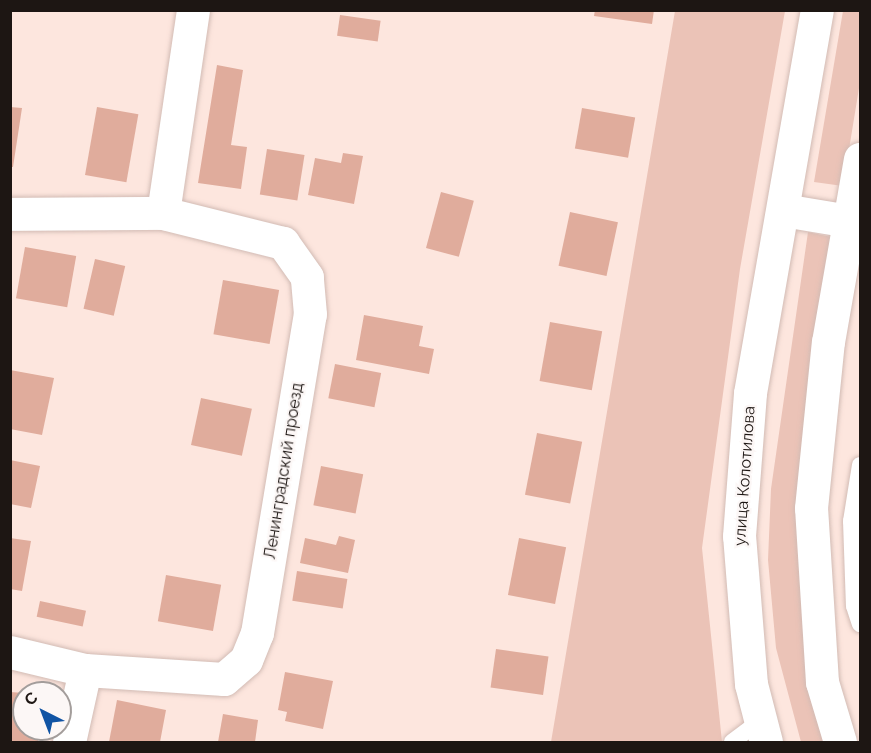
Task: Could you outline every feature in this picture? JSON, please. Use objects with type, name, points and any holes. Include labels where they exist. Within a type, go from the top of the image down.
[{"type":"main road","points":[[163,213],[193,10]]},
{"type":"main road","name":"улица Колотилова","points":[[764,731],[751,684],[739,536],[750,393],[817,10]]},
{"type":"main road","points":[[840,742],[822,682],[811,508],[828,342],[861,159]]},
{"type":"main road","points":[[783,210],[849,221]]},
{"type":"main road","name":"Ленинградский проезд","points":[[10,214],[163,213],[283,243],[307,277],[310,314],[257,633],[246,660],[224,679],[85,670],[10,652]]},
{"type":"main road","points":[[69,742],[85,670]]},
{"type":"lane","points":[[861,465],[852,521],[854,606],[861,624]]},
{"type":"lane","points":[[732,742],[764,731]]},
{"type":"shaded area","points":[[675,11],[785,11],[740,269],[702,548],[722,742],[551,742]]},
{"type":"shaded area","points":[[843,11],[860,11],[860,82],[843,186],[814,182]]},
{"type":"shaded area","points":[[808,232],[836,238],[820,339],[828,742],[801,742],[776,648],[768,560],[771,489]]},
{"type":"building","points":[[595,10],[654,10],[652,24],[594,16]]},
{"type":"building","points":[[340,15],[381,21],[378,42],[337,36]]},
{"type":"building","points":[[217,65],[243,70],[231,145],[247,147],[241,189],[198,183]]},
{"type":"building","points":[[10,107],[22,108],[13,167],[10,167]]},
{"type":"building","points":[[97,107],[138,114],[126,182],[85,175]]},
{"type":"building","points":[[582,108],[635,117],[628,158],[575,148]]},
{"type":"building","points":[[267,149],[305,155],[297,200],[260,194]]},
{"type":"building","points":[[343,153],[363,156],[354,204],[308,195],[315,158],[341,163]]},
{"type":"building","points":[[441,192],[474,201],[459,257],[426,248]]},
{"type":"building","points":[[570,212],[618,222],[606,276],[559,266]]},
{"type":"building","points":[[25,247],[76,256],[67,307],[16,298]]},
{"type":"building","points":[[95,259],[125,266],[114,316],[84,309]]},
{"type":"building","points":[[223,280],[279,290],[270,344],[213,334]]},
{"type":"building","points":[[364,315],[423,326],[419,346],[434,349],[429,374],[356,360]]},
{"type":"building","points":[[550,322],[602,331],[592,390],[540,381]]},
{"type":"building","points":[[335,364],[381,373],[374,407],[328,398]]},
{"type":"building","points":[[10,370],[54,378],[42,435],[10,429]]},
{"type":"building","points":[[201,398],[252,409],[242,456],[191,445]]},
{"type":"building","points":[[537,433],[582,442],[570,504],[525,495]]},
{"type":"building","points":[[10,460],[40,466],[31,508],[10,504]]},
{"type":"building","points":[[321,466],[363,474],[356,513],[313,505]]},
{"type":"building","points":[[339,536],[355,540],[348,573],[300,563],[305,538],[336,545]]},
{"type":"building","points":[[10,538],[31,541],[22,591],[10,589]]},
{"type":"building","points":[[519,538],[566,547],[555,604],[508,595]]},
{"type":"building","points":[[297,571],[347,579],[343,609],[292,601]]},
{"type":"building","points":[[166,575],[221,585],[213,631],[158,621]]},
{"type":"building","points":[[40,601],[86,611],[83,626],[37,617]]},
{"type":"building","points":[[496,649],[548,656],[543,695],[491,688]]},
{"type":"building","points":[[285,672],[333,681],[323,729],[285,721],[287,712],[278,710]]},
{"type":"building","points":[[10,692],[12,692],[12,741],[38,741],[38,742],[10,741]]},
{"type":"building","points":[[117,700],[166,710],[160,742],[109,742]]},
{"type":"building","points":[[223,714],[258,720],[255,742],[218,742]]}]
